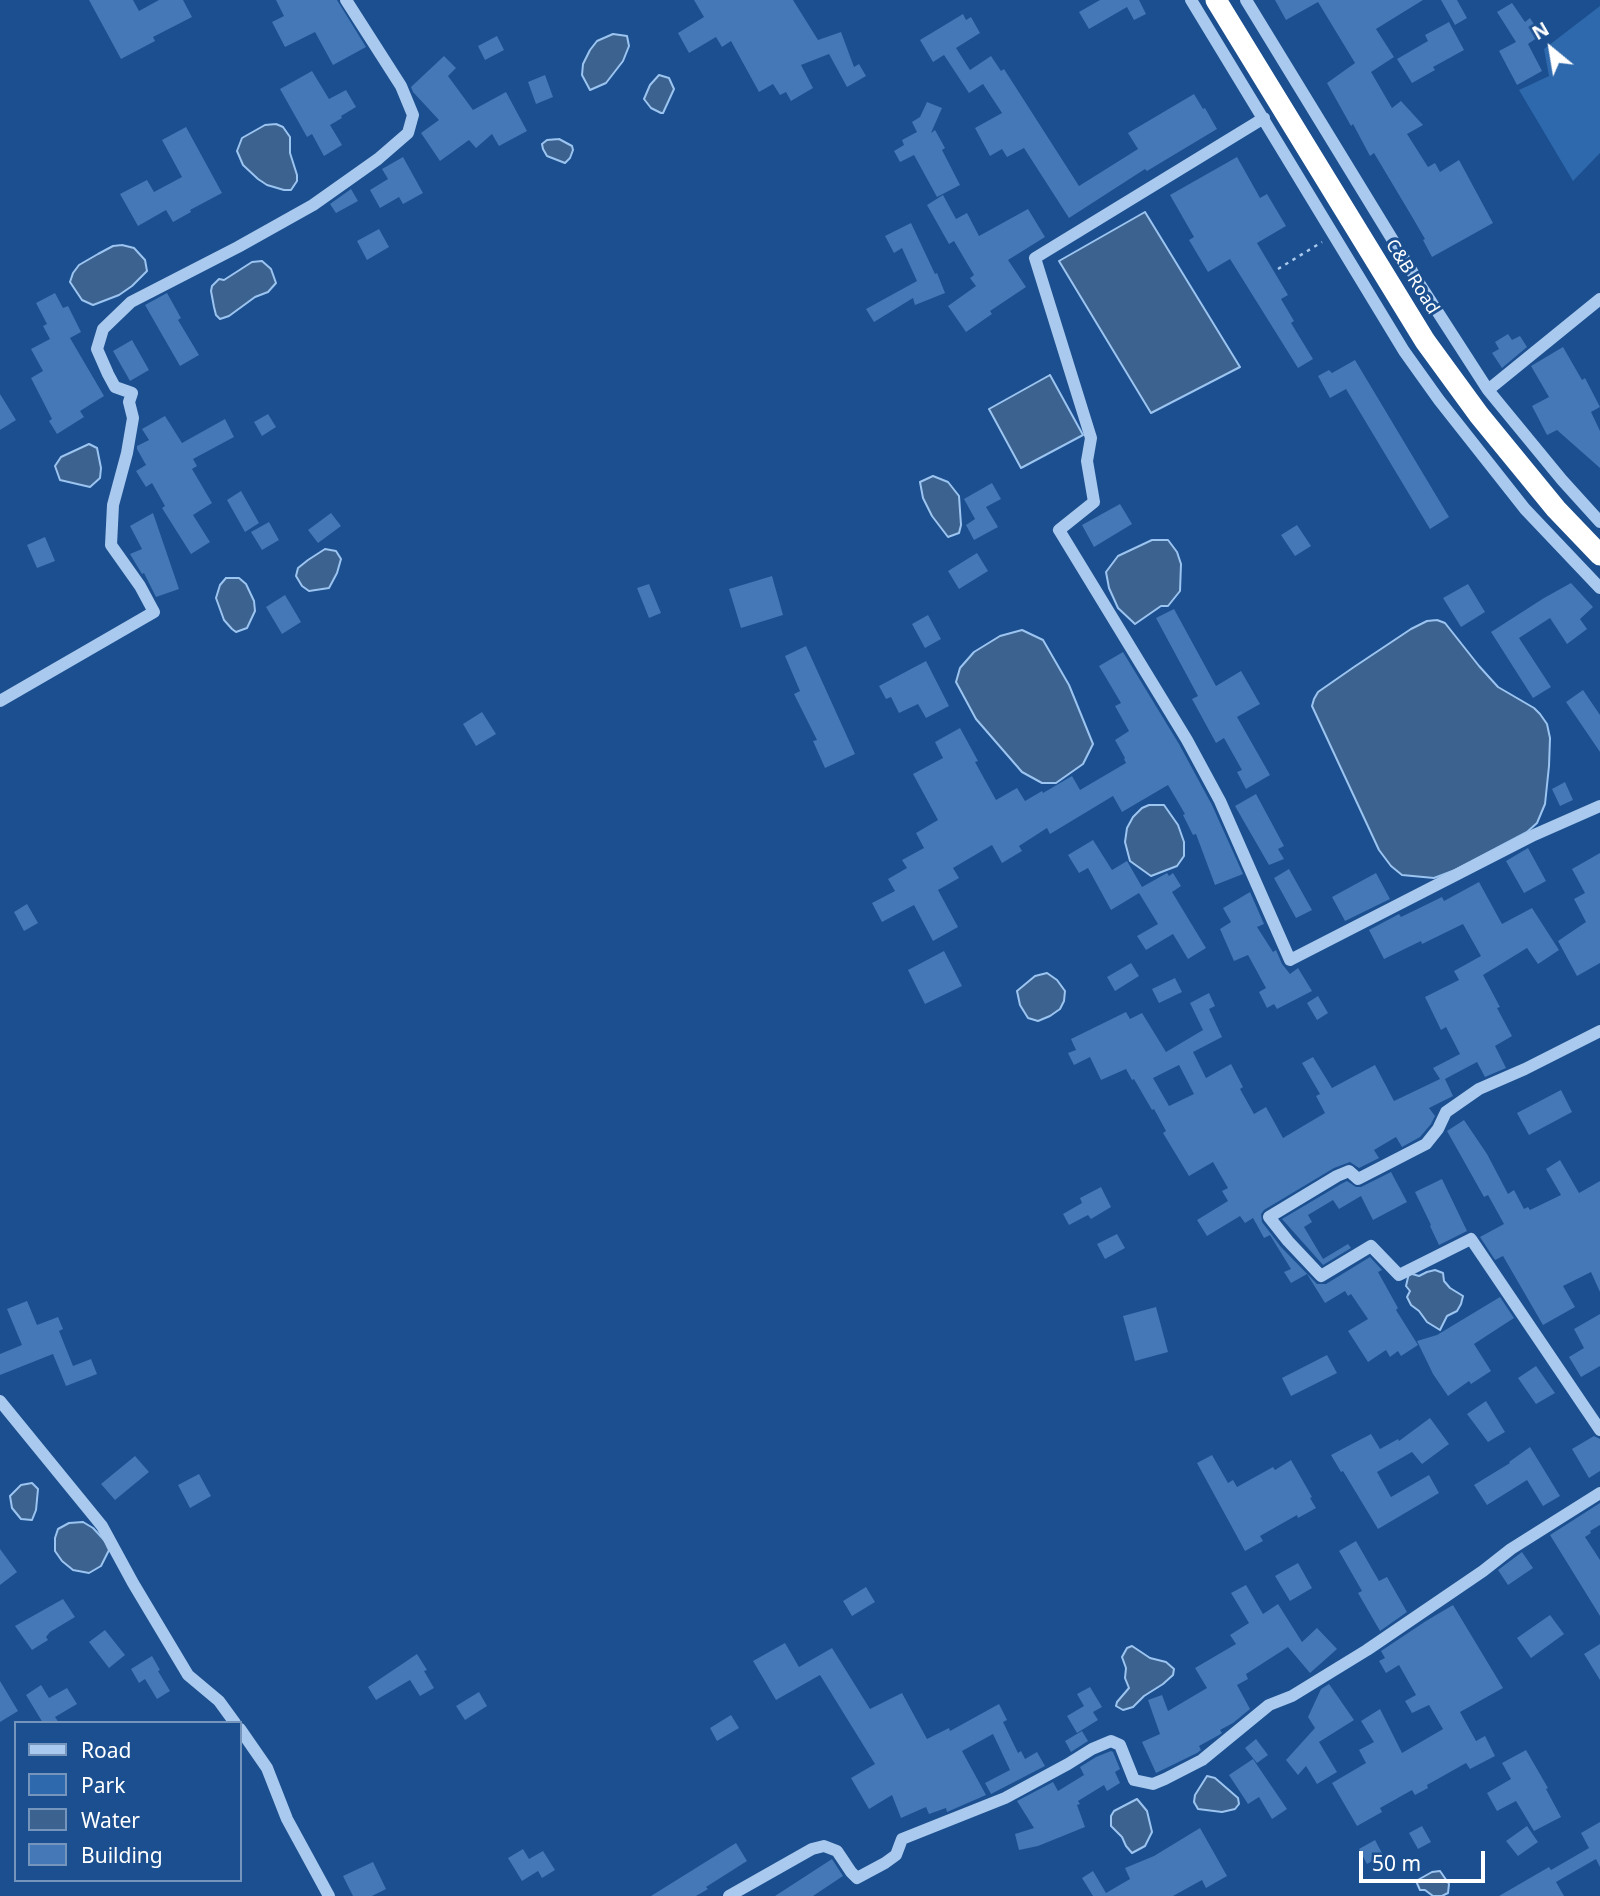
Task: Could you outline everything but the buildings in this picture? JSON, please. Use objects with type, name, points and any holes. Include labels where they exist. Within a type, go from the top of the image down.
[{"type":"highway","name":"C&B Road","points":[[1216,0],[1425,341],[1479,415],[1547,499],[1600,555]]},
{"type":"street","points":[[0,701],[154,612],[111,544],[113,505],[127,453],[132,418],[129,402],[132,393],[115,387],[108,374],[97,349],[103,329],[131,302],[313,205],[378,159],[408,133],[413,115],[401,86],[346,0]]},
{"type":"street","points":[[1191,0],[1404,351],[1525,509],[1600,587]]},
{"type":"street","points":[[1246,0],[1419,283],[1488,390],[1600,522]]},
{"type":"street","points":[[1264,118],[1035,258],[1091,438],[1087,461],[1094,502],[1059,530],[1187,740],[1220,801],[1290,960],[1534,835],[1600,806]]},
{"type":"street","points":[[1488,390],[1600,299]]},
{"type":"street","points":[[1600,1031],[1479,1089],[1446,1112],[1438,1129],[1426,1144],[1358,1179],[1349,1171],[1337,1176],[1269,1217],[1321,1276],[1371,1246],[1399,1275],[1471,1239],[1600,1430]]},
{"type":"street","points":[[0,1401],[103,1526],[133,1583],[188,1675],[219,1701],[234,1721]]},
{"type":"street","points":[[729,1896],[812,1849],[824,1846],[837,1852],[858,1878],[896,1855],[902,1839],[1005,1798],[1111,1741],[1119,1745],[1134,1780],[1153,1784],[1165,1779],[1202,1760],[1269,1705],[1292,1696],[1367,1650],[1511,1549],[1600,1493]]},
{"type":"street","points":[[242,1732],[267,1768],[287,1819],[329,1896]]},
{"type":"path","points":[[1278,269],[1333,235]]},
{"type":"green space","points":[[1600,6],[1600,153],[1573,181],[1519,90],[1549,76],[1544,49]]},
{"type":"water","points":[[613,34],[627,36],[629,46],[623,61],[606,83],[590,90],[582,75],[583,64],[597,41]]},
{"type":"water","points":[[659,75],[669,78],[674,89],[663,113],[651,108],[644,99],[650,85]]},
{"type":"water","points":[[276,124],[283,127],[290,137],[290,153],[297,175],[297,181],[291,190],[267,185],[258,179],[243,165],[237,151],[242,138],[265,125]]},
{"type":"water","points":[[559,139],[572,146],[573,150],[565,163],[547,156],[543,149],[542,144],[547,140]]},
{"type":"water","points":[[1145,212],[1240,367],[1151,413],[1059,261]]},
{"type":"water","points":[[113,246],[134,248],[145,260],[147,271],[119,295],[93,305],[82,300],[70,282],[73,273],[79,265],[98,254]]},
{"type":"water","points":[[262,261],[271,269],[276,283],[268,292],[220,319],[214,307],[212,286],[219,279],[224,280],[252,262]]},
{"type":"water","points":[[1050,375],[1083,435],[1021,468],[989,409]]},
{"type":"water","points":[[89,444],[97,448],[100,478],[90,487],[60,480],[55,466],[61,457]]},
{"type":"water","points":[[933,476],[948,482],[959,496],[959,533],[948,537],[932,516],[923,498],[920,482]]},
{"type":"water","points":[[1152,540],[1168,540],[1177,552],[1181,564],[1180,591],[1168,606],[1161,606],[1135,624],[1118,608],[1109,588],[1106,572],[1118,556]]},
{"type":"water","points":[[325,549],[336,551],[341,559],[337,573],[329,588],[309,591],[296,576],[298,568]]},
{"type":"water","points":[[226,578],[239,578],[246,584],[254,601],[255,611],[247,628],[236,632],[224,620],[216,598],[220,585]]},
{"type":"water","points":[[1427,621],[1445,623],[1498,687],[1540,714],[1547,724],[1550,738],[1545,804],[1537,823],[1527,832],[1455,870],[1434,878],[1402,875],[1379,850],[1312,706],[1318,692],[1354,667],[1411,629]]},
{"type":"water","points":[[1022,630],[1043,640],[1069,685],[1093,744],[1083,764],[1056,783],[1042,783],[1022,772],[976,719],[956,682],[960,668],[974,652],[1000,636]]},
{"type":"water","points":[[1149,805],[1164,805],[1178,825],[1184,842],[1184,856],[1177,866],[1151,876],[1130,861],[1125,842],[1127,828],[1133,817]]},
{"type":"water","points":[[1047,973],[1057,980],[1065,991],[1064,1001],[1060,1009],[1050,1016],[1038,1021],[1028,1018],[1020,1005],[1017,991],[1035,976]]},
{"type":"water","points":[[1435,1270],[1443,1273],[1444,1281],[1450,1288],[1463,1296],[1457,1311],[1447,1316],[1440,1330],[1427,1322],[1411,1305],[1407,1297],[1410,1291],[1406,1286],[1409,1273],[1419,1276]]},
{"type":"water","points":[[32,1483],[38,1489],[36,1510],[32,1520],[21,1519],[12,1508],[10,1496],[21,1485]]},
{"type":"water","points":[[83,1522],[93,1528],[109,1550],[101,1566],[89,1573],[73,1570],[55,1551],[58,1529],[69,1523]]},
{"type":"water","points":[[1132,1646],[1150,1658],[1166,1662],[1174,1669],[1173,1675],[1163,1684],[1133,1707],[1123,1710],[1116,1706],[1129,1688],[1122,1657],[1127,1648]]},
{"type":"water","points":[[1207,1776],[1215,1778],[1238,1798],[1239,1804],[1235,1809],[1222,1812],[1198,1809],[1194,1802],[1195,1795]]},
{"type":"water","points":[[1137,1799],[1147,1811],[1152,1832],[1145,1846],[1132,1853],[1111,1826],[1111,1816],[1114,1811]]},
{"type":"water","points":[[1440,1871],[1449,1884],[1448,1893],[1433,1896],[1420,1890],[1416,1881],[1432,1872]]}]
